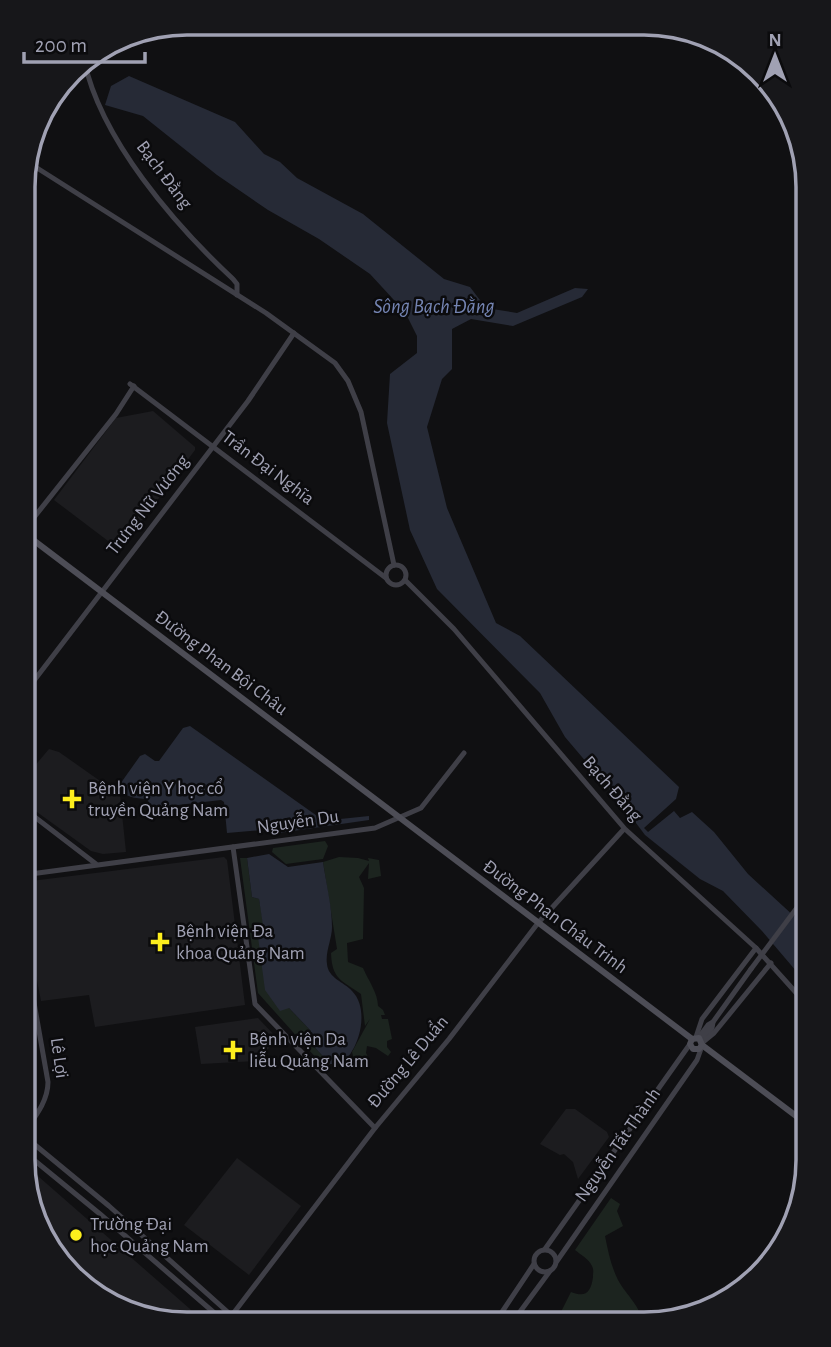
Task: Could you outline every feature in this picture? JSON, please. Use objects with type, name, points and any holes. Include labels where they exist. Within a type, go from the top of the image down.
[{"type":"main road","name":"Đường Phan Bội Châu","points":[[35,541],[401,819]]},
{"type":"main road","name":"Đường Phan Châu Trinh","points":[[401,819],[796,1116]]},
{"type":"street","name":"Bạch Đằng","points":[[87,73],[89,83],[125,151],[157,199],[237,284],[237,295]]},
{"type":"street","points":[[36,167],[294,332],[334,363],[353,392],[361,412],[394,565]]},
{"type":"street","name":"Trưng Nữ Vương","points":[[35,679],[178,495],[248,401],[294,332]]},
{"type":"street","name":"Trần Đại Nghĩa","points":[[35,518],[116,414],[132,385],[386,578]]},
{"type":"street","points":[[394,565],[406,570],[405,580],[400,585],[393,585],[386,578],[388,568],[394,565]]},
{"type":"street","name":"Bạch Đằng","points":[[405,580],[454,629],[624,829],[756,948],[796,992]]},
{"type":"street","name":"Nguyễn Du","points":[[35,873],[375,828],[401,819],[421,808],[464,753]]},
{"type":"street","points":[[35,817],[96,864]]},
{"type":"street","name":"Đường Lê Duẩn","points":[[234,1312],[375,1128],[449,1039],[538,923],[624,829]]},
{"type":"street","points":[[233,846],[255,1004],[375,1128]]},
{"type":"street","points":[[698,1042],[712,1028],[713,1022],[796,909]]},
{"type":"street","points":[[698,1042],[702,1019],[756,948]]},
{"type":"street","points":[[698,1042],[714,1033],[771,963]]},
{"type":"street","name":"Lê Lợi","points":[[35,1008],[48,1093],[35,1116]]},
{"type":"street","name":"Nguyễn Tất Thành","points":[[545,1250],[698,1042]]},
{"type":"street","name":"Nguyễn Tất Thành","points":[[557,1261],[697,1060],[698,1042]]},
{"type":"street","points":[[35,1144],[229,1312]]},
{"type":"street","points":[[35,1162],[213,1312]]},
{"type":"street","points":[[502,1312],[534,1264],[536,1254],[545,1250],[553,1252],[557,1261],[520,1312]]},
{"type":"street","points":[[534,1264],[541,1272],[550,1271]]},
{"type":"shaded area","points":[[153,411],[195,447],[195,450],[120,550],[54,500],[116,418]]},
{"type":"shaded area","name":"Bệnh viện Y học cổ truyền Quảng Nam","points":[[49,749],[59,752],[120,795],[126,852],[103,854],[91,851],[35,811],[35,766]]},
{"type":"shaded area","points":[[325,841],[328,846],[323,859],[286,864],[272,852],[273,848]]},
{"type":"shaded area","name":"Bệnh viện Đa khoa Quảng Nam","points":[[224,857],[227,860],[245,1005],[95,1027],[89,995],[41,1001],[35,971],[35,881]]},
{"type":"shaded area","points":[[339,857],[379,860],[381,876],[368,879],[369,863],[359,877],[364,888],[363,939],[347,943],[348,962],[363,968],[375,991],[378,1006],[385,1015],[381,1015],[382,1019],[388,1019],[392,1039],[387,1041],[391,1052],[388,1056],[367,1046],[366,1053],[370,1061],[366,1066],[355,1063],[352,1052],[370,1019],[365,1026],[361,994],[339,978],[332,962],[331,953],[337,949],[323,862]]},
{"type":"shaded area","points":[[240,858],[247,858],[252,897],[259,899],[265,932],[289,1008],[311,1031],[307,1039],[330,1064],[326,1069],[258,993]]},
{"type":"shaded area","name":"Bệnh viện Da liễu Quảng Nam","points":[[258,1018],[278,1039],[256,1061],[201,1064],[195,1027]]},
{"type":"shaded area","points":[[566,1109],[575,1109],[607,1132],[609,1137],[578,1179],[573,1162],[564,1154],[560,1155],[540,1144]]},
{"type":"shaded area","points":[[237,1158],[301,1206],[249,1275],[184,1225]]},
{"type":"shaded area","name":"Trường Đại học Quảng Nam","points":[[36,1174],[192,1312],[148,1307],[111,1292],[95,1281],[66,1252],[55,1236],[40,1199]]},
{"type":"shaded area","points":[[611,1198],[620,1204],[617,1211],[623,1226],[605,1236],[613,1269],[639,1312],[561,1312],[571,1292],[584,1294],[591,1287],[593,1267],[575,1250]]},
{"type":"water","name":"Sông Bạch Đằng","points":[[129,76],[235,122],[264,154],[280,162],[297,178],[363,214],[444,279],[470,287],[486,308],[517,313],[575,288],[588,289],[582,297],[513,326],[471,319],[452,329],[452,369],[442,379],[427,427],[447,508],[496,623],[520,636],[679,787],[676,799],[644,828],[648,832],[674,811],[680,818],[692,812],[714,832],[748,874],[796,918],[796,971],[723,891],[700,879],[645,835],[565,737],[540,693],[437,589],[410,530],[387,423],[390,374],[417,353],[417,336],[405,312],[370,274],[217,175],[143,116],[105,105],[111,86]]},
{"type":"water","points":[[190,726],[321,821],[369,816],[369,820],[279,833],[262,830],[227,833],[224,802],[221,800],[152,808],[147,799],[131,797],[121,791],[118,787],[140,756],[145,754],[159,761],[183,728]]},
{"type":"water","points":[[269,854],[288,867],[323,862],[332,919],[327,955],[328,969],[357,997],[361,1012],[360,1029],[355,1044],[348,1057],[337,1064],[330,1064],[307,1039],[311,1031],[289,1008],[280,1011],[265,990],[258,937],[264,932],[259,899],[252,897],[247,858]]},
{"type":"place","name":"Bệnh viện Y học cổ truyền Quảng Nam","points":[[72,799]]},
{"type":"place","name":"Bệnh viện Đa khoa Quảng Nam","points":[[160,942]]},
{"type":"place","name":"Bệnh viện Da liễu Quảng Nam","points":[[233,1050]]},
{"type":"place","name":"Trường Đại học Quảng Nam","points":[[76,1235]]}]
